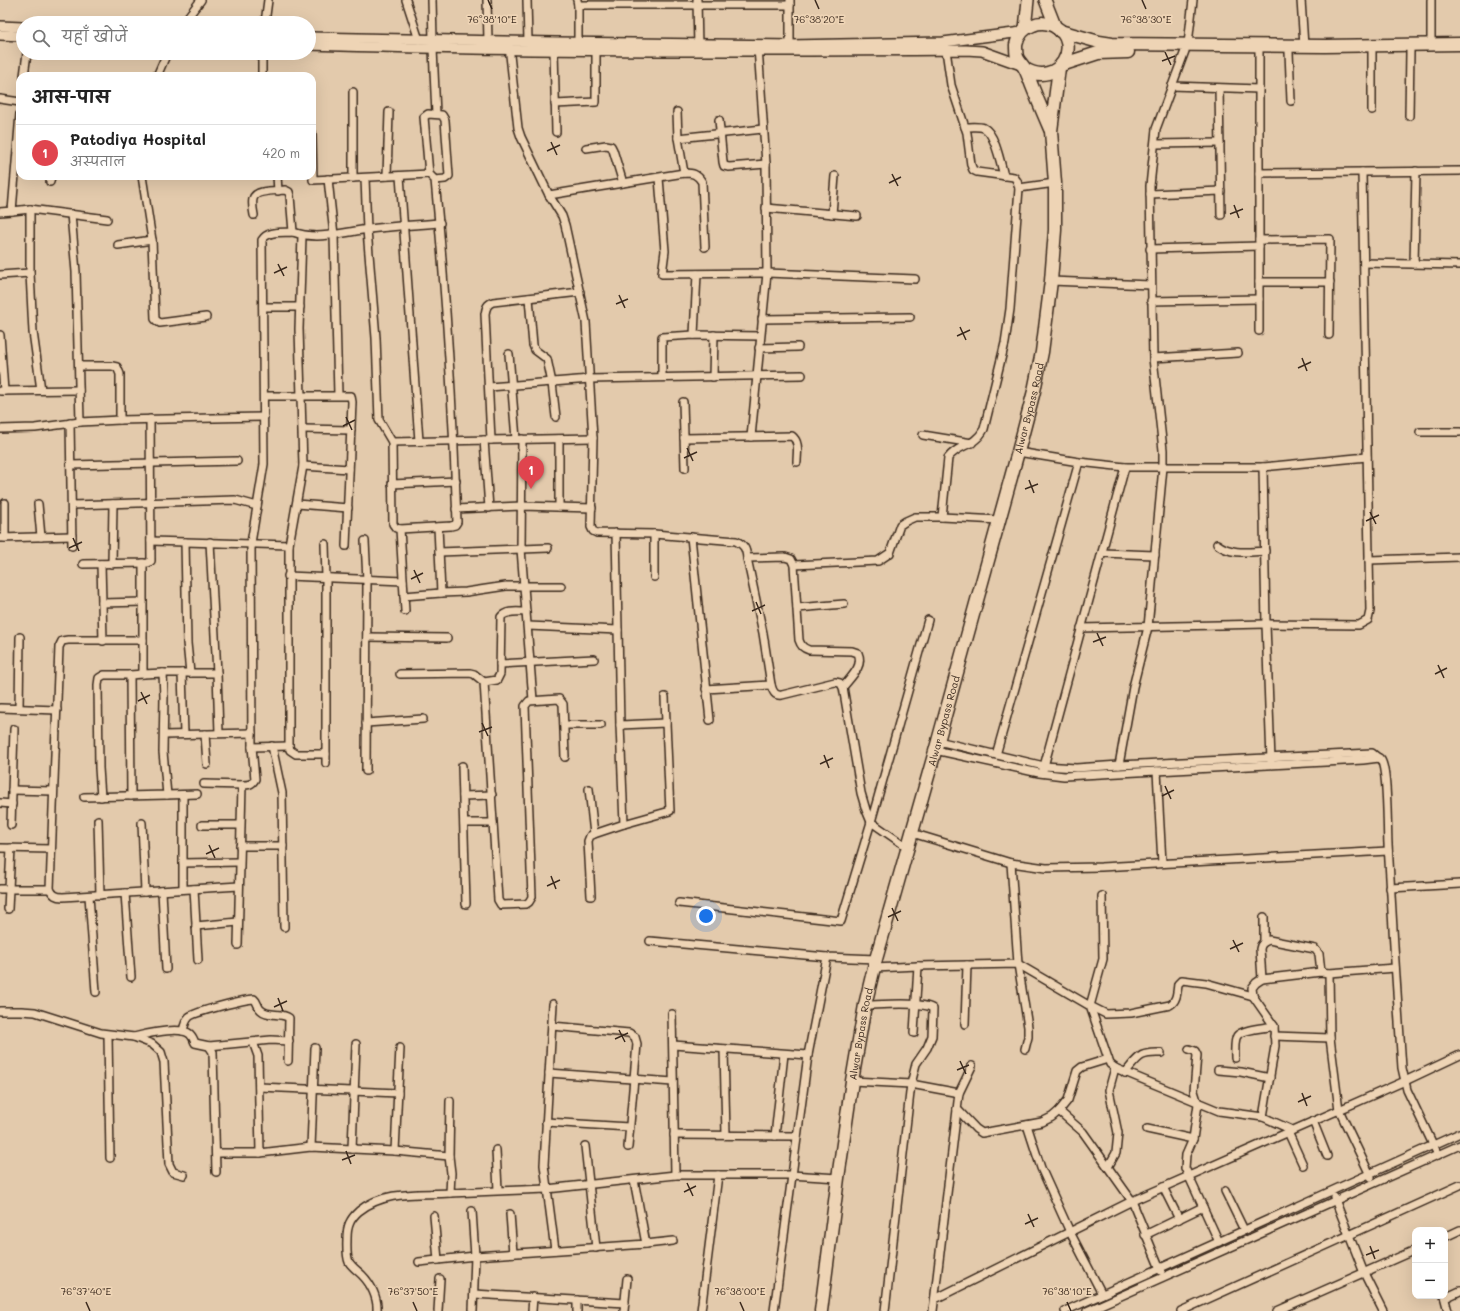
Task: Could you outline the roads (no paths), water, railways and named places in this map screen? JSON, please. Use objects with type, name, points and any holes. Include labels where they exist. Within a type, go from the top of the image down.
[{"type":"highway","points":[[1051,131],[1023,67],[1017,57],[1016,49],[1017,40],[1024,31],[1038,23],[1048,24],[1058,29],[1099,42],[1112,44],[1289,52],[1460,51]]},
{"type":"highway","points":[[1051,131],[1060,67],[1066,56],[1067,46],[1064,35],[1058,29]]},
{"type":"highway","points":[[1023,67],[1036,74],[1048,74],[1060,67],[1098,53],[1187,47],[1460,44]]},
{"type":"highway","name":"Alwar Bypass Road","points":[[821,1311],[838,1178],[865,1005],[907,847],[937,745],[1018,452],[1034,391],[1042,352],[1051,281],[1055,230],[1055,183],[1051,131]]},
{"type":"main road","points":[[1024,31],[1028,0]]},
{"type":"main road","points":[[1045,0],[1058,29]]},
{"type":"street","points":[[189,16],[201,0]]},
{"type":"street","points":[[266,16],[268,0]]},
{"type":"street","points":[[406,0],[419,40]]},
{"type":"street","points":[[432,0],[436,114]]},
{"type":"street","points":[[487,0],[488,41]]},
{"type":"street","points":[[527,0],[528,42]]},
{"type":"street","points":[[1119,765],[1133,687],[1148,627],[1163,467],[1163,450],[1153,358],[1151,301],[1150,194],[1156,129],[1187,47],[1193,0]]},
{"type":"street","points":[[1301,0],[1304,46]]},
{"type":"street","points":[[1431,0],[1431,44]]},
{"type":"street","points":[[577,46],[578,3],[697,2],[790,3],[790,45]]},
{"type":"street","points":[[697,2],[698,48]]},
{"type":"street","points":[[0,26],[16,27]]},
{"type":"street","points":[[758,48],[790,45],[943,42],[1024,31]]},
{"type":"street","points":[[0,35],[16,36]]},
{"type":"street","points":[[316,37],[419,40],[433,45],[488,41],[554,50],[577,46],[596,51],[698,48]]},
{"type":"street","points":[[316,45],[509,45],[528,42],[577,46],[982,51],[1023,67]]},
{"type":"street","points":[[509,45],[518,128],[549,195],[562,216],[566,228],[586,322],[593,438],[591,527],[593,532],[654,534],[736,541],[742,544],[746,549],[763,633],[771,685],[774,693],[778,695],[835,682],[840,683],[843,687],[861,793],[866,810],[871,822],[907,847]]},
{"type":"street","points":[[751,437],[767,273],[766,164],[758,48]]},
{"type":"street","points":[[554,50],[556,132]]},
{"type":"street","points":[[942,517],[948,458],[952,452],[972,443],[980,437],[984,429],[1005,343],[1011,302],[1019,188],[1014,177],[977,172],[973,170],[965,127],[951,85],[946,50]]},
{"type":"street","points":[[555,104],[596,102],[596,51]]},
{"type":"street","points":[[1258,51],[1259,331]]},
{"type":"street","points":[[1409,116],[1410,51]]},
{"type":"street","points":[[1289,52],[1292,101]]},
{"type":"street","points":[[1372,52],[1372,110]]},
{"type":"street","points":[[25,72],[26,60]]},
{"type":"street","points":[[159,72],[164,60]]},
{"type":"street","points":[[262,60],[262,72]]},
{"type":"street","points":[[1172,86],[1259,89]]},
{"type":"street","points":[[1219,88],[1221,215]]},
{"type":"street","points":[[353,92],[354,178]]},
{"type":"street","points":[[0,99],[16,101]]},
{"type":"street","points":[[388,176],[389,112]]},
{"type":"street","points":[[677,112],[678,138],[684,174]]},
{"type":"street","points":[[365,178],[367,230],[376,338],[379,420],[392,442],[393,524],[396,528],[400,529],[455,525],[457,522],[454,440],[440,223],[435,180],[429,174],[424,117],[428,114],[442,115],[445,120],[449,176],[445,179],[435,180]]},
{"type":"street","points":[[719,120],[724,166],[729,167],[766,164]]},
{"type":"street","points":[[965,127],[983,128],[988,131],[992,138],[1004,176]]},
{"type":"street","points":[[678,138],[763,129]]},
{"type":"street","points":[[1155,144],[1220,143]]},
{"type":"street","points":[[586,148],[606,145],[611,146],[623,183]]},
{"type":"street","points":[[12,211],[16,168]]},
{"type":"street","points":[[1414,264],[1416,171]]},
{"type":"street","points":[[1259,173],[1460,171]]},
{"type":"street","points":[[1081,628],[1266,624],[1359,625],[1368,620],[1370,611],[1362,172]]},
{"type":"street","points":[[549,195],[694,173],[702,182],[706,247]]},
{"type":"street","points":[[316,180],[429,174]]},
{"type":"street","points":[[400,176],[419,441]]},
{"type":"street","points":[[832,214],[835,176]]},
{"type":"street","points":[[659,178],[665,251],[662,274],[767,273],[915,279]]},
{"type":"street","points":[[328,179],[334,235],[338,395]]},
{"type":"street","points":[[143,180],[152,240],[155,319],[160,323],[206,317]]},
{"type":"street","points":[[277,180],[278,191]]},
{"type":"street","points":[[1019,188],[1055,183]]},
{"type":"street","points":[[254,216],[252,200],[254,195],[258,192],[285,190],[289,192],[293,232]]},
{"type":"street","points":[[1150,194],[1221,191]]},
{"type":"street","points":[[766,208],[857,216]]},
{"type":"street","points":[[30,209],[30,273],[33,332],[41,390]]},
{"type":"street","points":[[0,212],[30,209],[107,219]]},
{"type":"street","points":[[71,214],[76,272],[80,422]]},
{"type":"street","points":[[204,784],[250,785],[255,779],[252,747],[251,543],[264,464],[262,240],[264,236],[270,233],[293,232],[302,236],[334,235],[367,230],[440,223]]},
{"type":"street","points":[[302,236],[299,329],[304,466],[290,545],[288,576],[289,746],[290,750],[296,754],[326,754]]},
{"type":"street","points":[[1150,249],[1330,238],[1329,335]]},
{"type":"street","points":[[118,245],[152,240]]},
{"type":"street","points":[[1364,263],[1460,265]]},
{"type":"street","points":[[0,275],[30,273]]},
{"type":"street","points":[[694,335],[697,274]]},
{"type":"street","points":[[1051,281],[1151,285]]},
{"type":"street","points":[[1259,282],[1330,282]]},
{"type":"street","points":[[489,508],[489,387],[486,309],[489,304],[493,302],[580,292]]},
{"type":"street","points":[[529,298],[533,345],[535,350],[548,359],[556,417]]},
{"type":"street","points":[[1151,301],[1259,299]]},
{"type":"street","points":[[263,307],[300,307]]},
{"type":"street","points":[[762,319],[910,317]]},
{"type":"street","points":[[0,335],[2,391],[79,390]]},
{"type":"street","points":[[662,377],[662,337],[694,335],[760,336]]},
{"type":"street","points":[[713,377],[714,335]]},
{"type":"street","points":[[759,348],[798,347]]},
{"type":"street","points":[[1153,358],[1238,353]]},
{"type":"street","points":[[509,354],[511,386],[519,439],[522,506],[521,549],[533,700]]},
{"type":"street","points":[[79,366],[112,366],[117,368],[120,374],[120,420]]},
{"type":"street","points":[[489,387],[590,379],[802,375]]},
{"type":"street","points":[[264,396],[351,396],[346,546]]},
{"type":"street","points":[[683,402],[685,468]]},
{"type":"street","points":[[0,429],[35,428],[80,422],[120,420],[264,417]]},
{"type":"street","points":[[83,564],[148,563],[151,561],[150,419]]},
{"type":"street","points":[[70,423],[72,546]]},
{"type":"street","points":[[303,429],[351,430]]},
{"type":"street","points":[[1420,432],[1460,432]]},
{"type":"street","points":[[923,435],[972,443]]},
{"type":"street","points":[[684,438],[792,436],[798,443],[797,462]]},
{"type":"street","points":[[559,438],[559,507]]},
{"type":"street","points":[[392,442],[593,438]]},
{"type":"street","points":[[1018,452],[1079,462],[1125,467],[1263,467],[1367,457]]},
{"type":"street","points":[[71,465],[237,461]]},
{"type":"street","points":[[996,755],[1079,462]]},
{"type":"street","points":[[304,466],[349,469]]},
{"type":"street","points":[[1043,770],[1125,467]]},
{"type":"street","points":[[1263,467],[1264,551],[1271,761]]},
{"type":"street","points":[[392,484],[456,481]]},
{"type":"street","points":[[72,505],[235,500],[257,506]]},
{"type":"street","points":[[5,503],[2,538],[72,536]]},
{"type":"street","points":[[38,504],[41,537]]},
{"type":"street","points":[[112,564],[113,504]]},
{"type":"street","points":[[297,504],[348,508]]},
{"type":"street","points":[[456,509],[522,506],[592,508]]},
{"type":"street","points":[[794,565],[878,561],[890,553],[900,525],[915,517],[999,520]]},
{"type":"street","points":[[438,527],[440,593]]},
{"type":"street","points":[[400,529],[404,611]]},
{"type":"street","points":[[616,533],[620,725],[624,824]]},
{"type":"street","points":[[654,534],[654,577]]},
{"type":"street","points":[[690,537],[710,720]]},
{"type":"street","points":[[151,541],[290,545]]},
{"type":"street","points":[[365,541],[366,771]]},
{"type":"street","points":[[185,542],[187,643],[190,673]]},
{"type":"street","points":[[210,542],[219,733]]},
{"type":"street","points":[[325,544],[326,763]]},
{"type":"street","points":[[1217,544],[1223,549],[1230,551],[1264,551]]},
{"type":"street","points":[[439,552],[548,548]]},
{"type":"street","points":[[1102,553],[1155,555]]},
{"type":"street","points":[[747,558],[785,556],[791,559],[794,565],[799,640],[804,648],[809,650],[852,651],[858,653],[860,662],[843,687]]},
{"type":"street","points":[[1369,560],[1460,557]]},
{"type":"street","points":[[143,563],[143,674]]},
{"type":"street","points":[[101,564],[102,641]]},
{"type":"street","points":[[288,576],[403,582]]},
{"type":"street","points":[[404,596],[466,592],[506,586],[561,586]]},
{"type":"street","points":[[102,603],[143,602]]},
{"type":"street","points":[[797,608],[844,604]]},
{"type":"street","points":[[400,674],[470,673],[474,674],[484,682],[494,681],[499,678],[501,617],[507,612],[526,612]]},
{"type":"street","points":[[679,903],[841,921],[871,822],[928,620]]},
{"type":"street","points":[[528,626],[618,630]]},
{"type":"street","points":[[18,708],[20,637]]},
{"type":"street","points":[[366,637],[447,638]]},
{"type":"street","points":[[143,640],[68,640],[62,641],[59,647],[50,889],[52,894],[57,897],[239,886]]},
{"type":"street","points":[[500,664],[594,659]]},
{"type":"street","points":[[163,673],[163,752],[167,795]]},
{"type":"street","points":[[182,673],[184,734]]},
{"type":"street","points":[[101,797],[99,768],[99,678],[104,675],[217,673]]},
{"type":"street","points":[[130,675],[131,796]]},
{"type":"street","points":[[484,682],[498,900],[501,905],[526,904],[532,897],[525,706],[527,703],[533,700],[559,699],[562,701],[564,704],[565,757]]},
{"type":"street","points":[[706,689],[771,685]]},
{"type":"street","points":[[592,896],[588,840],[590,836],[624,824],[670,811],[665,697]]},
{"type":"street","points":[[0,708],[57,710]]},
{"type":"street","points":[[366,723],[423,719]]},
{"type":"street","points":[[620,725],[666,723]]},
{"type":"street","points":[[564,725],[601,725]]},
{"type":"street","points":[[11,825],[14,729]]},
{"type":"street","points":[[164,735],[252,733]]},
{"type":"street","points":[[205,734],[207,764]]},
{"type":"street","points":[[937,745],[996,755],[1064,776],[1271,761]]},
{"type":"street","points":[[937,745],[1043,770],[1119,765],[1363,760],[1379,758],[1383,763],[1384,769],[1402,1068],[1407,1090],[1438,1154]]},
{"type":"street","points":[[272,746],[282,793],[284,927]]},
{"type":"street","points":[[252,747],[289,746]]},
{"type":"street","points":[[462,766],[466,904]]},
{"type":"street","points":[[1157,770],[1162,863]]},
{"type":"street","points":[[238,946],[242,785]]},
{"type":"street","points":[[589,789],[594,834]]},
{"type":"street","points":[[12,790],[53,791]]},
{"type":"street","points":[[84,797],[197,794]]},
{"type":"street","points":[[183,795],[183,889]]},
{"type":"street","points":[[463,796],[492,795]]},
{"type":"street","points":[[0,804],[12,804]]},
{"type":"street","points":[[98,820],[100,895]]},
{"type":"street","points":[[142,823],[145,892]]},
{"type":"street","points":[[464,824],[494,823]]},
{"type":"street","points":[[202,825],[240,825]]},
{"type":"street","points":[[912,833],[1011,863],[1046,868],[1101,867],[1388,852]]},
{"type":"street","points":[[240,846],[283,846]]},
{"type":"street","points":[[0,848],[51,849]]},
{"type":"street","points":[[8,909],[11,848]]},
{"type":"street","points":[[183,863],[239,862]]},
{"type":"street","points":[[1011,863],[1018,964],[1028,1027],[1028,1037],[1025,1049]]},
{"type":"street","points":[[1390,888],[1460,884]]},
{"type":"street","points":[[0,889],[50,889]]},
{"type":"street","points":[[194,889],[198,960]]},
{"type":"street","points":[[162,891],[166,970]]},
{"type":"street","points":[[125,893],[131,977]]},
{"type":"street","points":[[89,896],[96,992]]},
{"type":"street","points":[[1102,896],[1103,959],[1090,1006],[1110,1064],[1115,1068],[1198,1104],[1219,1111],[1263,1116],[1290,1131],[1303,1165]]},
{"type":"street","points":[[1264,916],[1264,942]]},
{"type":"street","points":[[196,926],[238,922]]},
{"type":"street","points":[[1262,979],[1260,949],[1264,942],[1269,940],[1315,949],[1319,954],[1321,972]]},
{"type":"street","points":[[650,942],[827,957],[875,964],[918,966],[1018,964],[1106,1014],[1131,1013],[1170,1005],[1176,1000],[1178,984],[1182,980],[1206,983],[1252,996]]},
{"type":"street","points":[[774,1311],[808,1056],[827,957]]},
{"type":"street","points":[[965,1024],[967,965]]},
{"type":"street","points":[[914,1033],[918,966]]},
{"type":"street","points":[[1263,1116],[1275,1046],[1274,1026],[1252,996],[1252,988],[1256,983],[1262,979],[1321,972],[1329,973],[1395,968]]},
{"type":"street","points":[[1329,973],[1330,1038],[1339,1110],[1375,1183]]},
{"type":"street","points":[[183,1031],[185,1022],[190,1016],[252,999],[256,1000],[263,1012],[284,1015],[289,1018],[288,1061]]},
{"type":"street","points":[[553,1004],[544,1165],[555,1250]]},
{"type":"street","points":[[865,1005],[915,1004],[930,1006],[934,1009],[932,1036],[927,1048],[916,1064],[911,1084],[885,1311]]},
{"type":"street","points":[[0,1011],[35,1012],[108,1035],[134,1037],[152,1044],[161,1052],[164,1062],[169,1164],[173,1172],[184,1175]]},
{"type":"street","points":[[672,1014],[675,1175]]},
{"type":"street","points":[[552,1026],[628,1032],[635,1037],[637,1044],[628,1147]]},
{"type":"street","points":[[1235,1058],[1236,1040],[1238,1034],[1243,1031],[1274,1026]]},
{"type":"street","points":[[134,1037],[156,1032],[183,1031],[191,1034],[196,1042],[209,1046],[271,1040],[289,1041]]},
{"type":"street","points":[[108,1035],[110,1158]]},
{"type":"street","points":[[1274,1036],[1330,1038]]},
{"type":"street","points":[[254,1042],[258,1056],[260,1153]]},
{"type":"street","points":[[352,1149],[356,1044]]},
{"type":"street","points":[[673,1045],[808,1056]]},
{"type":"street","points":[[209,1046],[213,1052],[216,1172]]},
{"type":"street","points":[[311,1148],[315,1048]]},
{"type":"street","points":[[395,1151],[400,1048]]},
{"type":"street","points":[[724,1049],[726,1136]]},
{"type":"street","points":[[1189,1049],[1195,1050],[1197,1055],[1194,1087],[1198,1104],[1193,1139],[1186,1155],[1185,1168],[1219,1242]]},
{"type":"street","points":[[1125,1072],[1141,1055],[1148,1053],[1161,1053]]},
{"type":"street","points":[[775,1136],[784,1054]]},
{"type":"street","points":[[935,1299],[1132,1201],[1405,1081],[1460,1055]]},
{"type":"street","points":[[957,1109],[976,1129],[982,1133],[1042,1122],[1052,1117],[1068,1100],[1077,1071],[1082,1067],[1108,1059]]},
{"type":"street","points":[[933,1311],[959,1094],[972,1066]]},
{"type":"street","points":[[1108,1167],[1116,1153],[1118,1133],[1109,1090],[1115,1068]]},
{"type":"street","points":[[1218,1070],[1241,1072],[1270,1078]]},
{"type":"street","points":[[549,1073],[673,1082]]},
{"type":"street","points":[[852,1081],[911,1084],[959,1094]]},
{"type":"street","points":[[259,1087],[314,1088],[398,1093]]},
{"type":"street","points":[[450,1101],[450,1193]]},
{"type":"street","points":[[1059,1111],[1083,1132],[1132,1201],[1145,1235],[1164,1277]]},
{"type":"street","points":[[1313,1121],[1327,1156]]},
{"type":"street","points":[[546,1122],[629,1127]]},
{"type":"street","points":[[1027,1125],[1041,1168],[1070,1232],[1102,1294]]},
{"type":"street","points":[[1147,1129],[1193,1139]]},
{"type":"street","points":[[1065,1311],[1460,1133]]},
{"type":"street","points":[[674,1135],[797,1136]]},
{"type":"street","points":[[1087,1311],[1460,1145]]},
{"type":"street","points":[[585,1146],[596,1248]]},
{"type":"street","points":[[216,1153],[260,1153],[311,1148],[395,1151],[449,1156]]},
{"type":"street","points":[[496,1150],[498,1190]]},
{"type":"street","points":[[377,1311],[378,1304],[369,1284],[350,1263],[348,1256],[347,1232],[348,1225],[353,1217],[374,1201],[390,1196],[547,1189],[675,1175],[791,1175],[838,1178]]},
{"type":"street","points":[[704,1311],[718,1175]]},
{"type":"street","points":[[634,1180],[646,1244]]},
{"type":"street","points":[[1181,1311],[1460,1185]]},
{"type":"street","points":[[1163,1187],[1179,1219]]},
{"type":"street","points":[[1225,1191],[1244,1230]]},
{"type":"street","points":[[1332,1191],[1364,1273],[1383,1311]]},
{"type":"street","points":[[1145,1235],[1203,1207]]},
{"type":"street","points":[[472,1211],[475,1256],[473,1311]]},
{"type":"street","points":[[510,1214],[513,1253]]},
{"type":"street","points":[[434,1216],[438,1260]]},
{"type":"street","points":[[1448,1236],[1460,1230]]},
{"type":"street","points":[[420,1262],[475,1256],[596,1248],[672,1241]]},
{"type":"street","points":[[1277,1311],[1412,1251]]},
{"type":"street","points":[[438,1311],[440,1279]]},
{"type":"street","points":[[624,1311],[627,1280]]},
{"type":"street","points":[[1448,1296],[1460,1291]]},
{"type":"street","points":[[474,1294],[625,1303]]},
{"type":"street","points":[[532,1311],[533,1297]]},
{"type":"street","points":[[1445,1299],[1448,1311]]},
{"type":"street","points":[[577,1300],[577,1311]]},
{"type":"place","name":"Patodiya Hospital","points":[[531,489]]}]
